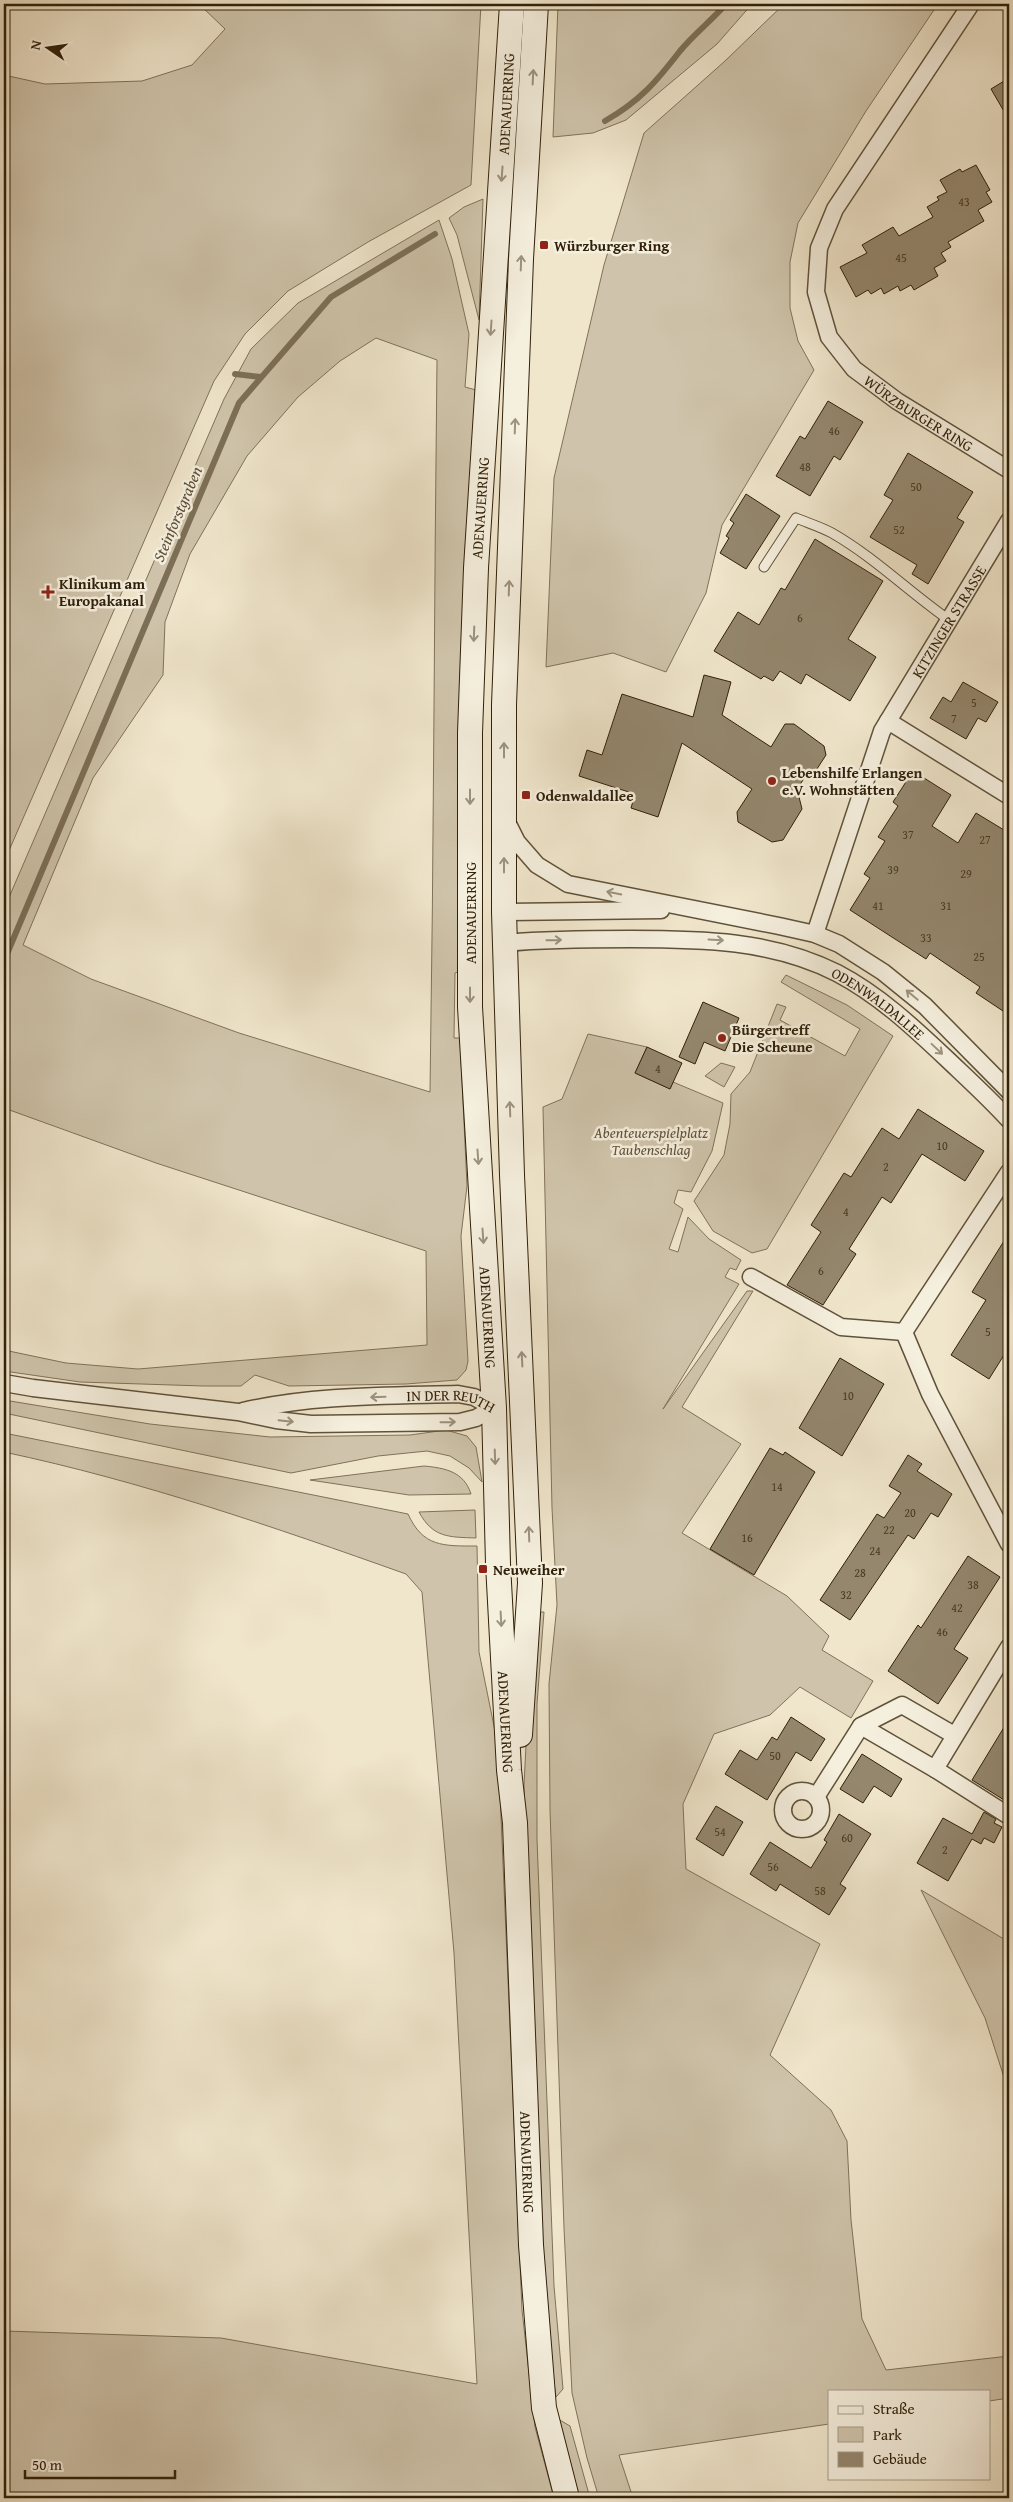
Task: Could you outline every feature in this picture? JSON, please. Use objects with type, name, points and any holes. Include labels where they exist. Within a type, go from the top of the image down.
[{"type":"main road","name":"ADENAUERRING","points":[[512,4],[505,139],[476,568],[470,733],[472,1060],[494,1408],[498,1564],[509,1770],[515,1823],[531,2245],[544,2408],[567,2498]]},
{"type":"main road","name":"ADENAUERRING","points":[[515,1823],[530,1582],[524,1408],[512,1175],[504,912],[504,705],[521,259],[536,4]]},
{"type":"main road","points":[[470,928],[504,912]]},
{"type":"main road","points":[[470,928],[505,943]]},
{"type":"main road","points":[[494,1408],[524,1408]]},
{"type":"street","name":"WÜRZBURGER RING","points":[[971,4],[835,209],[819,248],[816,292],[829,337],[854,369],[896,401],[1009,470]]},
{"type":"street","name":"KITZINGER STRASSE","points":[[815,934],[882,731],[1009,520]]},
{"type":"street","points":[[888,721],[1009,796]]},
{"type":"street","name":"ODENWALDALLEE","points":[[505,818],[516,842],[537,865],[568,884],[815,934],[839,944],[883,972],[925,1006],[1009,1091]]},
{"type":"street","name":"ODENWALDALLEE","points":[[504,912],[696,910]]},
{"type":"street","name":"ODENWALDALLEE","points":[[505,943],[539,940],[677,939],[725,941],[786,953],[836,973],[879,999],[908,1022],[1009,1120]]},
{"type":"street","points":[[904,1332],[1009,1172]]},
{"type":"street","points":[[751,1277],[841,1328],[904,1332]]},
{"type":"street","points":[[904,1332],[930,1394],[1009,1544]]},
{"type":"street","name":"IN DER REUTH","points":[[4,1383],[238,1412],[276,1420],[311,1424],[460,1422],[476,1418],[494,1408]]},
{"type":"street","name":"IN DER REUTH","points":[[238,1412],[273,1404],[315,1399],[458,1394],[474,1397],[494,1408]]},
{"type":"street","points":[[935,1769],[1009,1647]]},
{"type":"street","points":[[816,1797],[861,1726],[902,1705],[954,1736]]},
{"type":"street","points":[[861,1726],[935,1769],[1009,1816]]},
{"type":"lane","points":[[764,567],[796,518],[831,532],[896,577],[921,600],[949,620]]},
{"type":"green space","points":[[199,4],[481,4],[471,185],[368,242],[288,291],[245,334],[214,381],[4,862],[4,75],[45,84],[142,81],[192,65],[225,29]]},
{"type":"green space","points":[[558,4],[752,4],[717,44],[626,120],[593,133],[553,137]]},
{"type":"green space","points":[[784,4],[938,4],[866,111],[798,223],[790,262],[790,308],[798,341],[814,370],[722,525],[706,593],[666,672],[613,653],[546,667],[554,478],[604,265],[644,133],[725,61]]},
{"type":"green space","points":[[483,199],[479,320],[457,235],[449,218],[464,207]]},
{"type":"green space","points":[[439,220],[452,259],[469,334],[465,387],[476,390],[460,971],[455,973],[454,1038],[460,1038],[467,1186],[461,1236],[468,1361],[466,1370],[457,1380],[406,1384],[289,1386],[255,1375],[241,1386],[203,1386],[80,1382],[4,1371],[4,1350],[66,1363],[138,1369],[427,1345],[426,1251],[156,1163],[4,1108],[4,909],[224,399],[251,349],[298,303]],"holes":[[[376,338],[437,360],[432,909],[430,1092],[239,1033],[91,979],[23,945],[93,778],[163,675],[165,622],[190,554],[247,456],[298,397],[340,361]]]},
{"type":"green space","points":[[786,975],[847,1005],[893,1036],[767,1249],[752,1253],[713,1231],[694,1201],[724,1155],[730,1124],[731,1094],[750,1072],[777,1004],[786,1007],[780,1020],[845,1056],[860,1029],[781,982]]},
{"type":"green space","name":"Abenteuerspielplatz Taubenschlag","points":[[588,1034],[647,1047],[635,1073],[670,1089],[673,1082],[723,1103],[712,1151],[691,1192],[678,1190],[674,1203],[683,1209],[669,1249],[678,1252],[688,1217],[709,1239],[741,1260],[736,1270],[730,1268],[725,1277],[739,1284],[663,1409],[747,1291],[753,1291],[682,1407],[741,1444],[682,1533],[787,1596],[829,1636],[822,1650],[873,1681],[851,1718],[800,1687],[770,1715],[714,1734],[683,1804],[686,1869],[820,1944],[770,2055],[831,2110],[847,2141],[851,2220],[862,2319],[886,2370],[1009,2356],[1009,2398],[990,2401],[990,2390],[828,2390],[828,2424],[619,2455],[633,2498],[599,2498],[587,2458],[572,2393],[564,2228],[550,1810],[549,1684],[557,1605],[552,1508],[543,1107],[562,1099]]},
{"type":"green space","points":[[721,1063],[735,1067],[724,1087],[705,1076]]},
{"type":"green space","points":[[4,1400],[150,1424],[270,1437],[410,1435],[446,1430],[467,1436],[476,1447],[482,1482],[469,1468],[450,1456],[427,1451],[378,1456],[291,1473],[4,1413]]},
{"type":"green space","points":[[4,1433],[408,1514],[420,1533],[427,1539],[444,1545],[477,1546],[479,1652],[498,1746],[522,2310],[535,2427],[554,2498],[4,2498],[4,2331],[221,2338],[477,2384],[454,1953],[422,1592],[406,1574],[257,1522],[157,1491],[4,1452]]},
{"type":"green space","points":[[424,1466],[453,1472],[464,1481],[471,1494],[409,1495],[310,1480]]},
{"type":"green space","points":[[475,1510],[476,1538],[450,1536],[436,1531],[424,1521],[419,1512]]},
{"type":"green space","points":[[540,1612],[544,1612],[537,1704],[537,1839],[554,2286],[563,2389],[556,2397],[545,2314],[524,1786],[527,1725]]},
{"type":"green space","points":[[921,1890],[1009,1942],[1009,2093],[985,2018]]},
{"type":"green space","points":[[558,2419],[570,2426],[590,2498],[580,2498],[571,2472]]},
{"type":"building","points":[[1009,78],[1009,120],[991,89]]},
{"type":"building","points":[[976,165],[990,190],[986,192],[992,202],[978,210],[984,221],[948,242],[951,247],[941,253],[946,261],[934,268],[938,276],[914,290],[911,285],[900,291],[898,286],[884,294],[881,288],[871,294],[868,290],[856,297],[840,267],[867,253],[862,245],[893,227],[899,236],[933,217],[927,207],[939,200],[937,197],[947,192],[940,180],[960,169],[962,172]]},
{"type":"building","points":[[828,401],[863,422],[840,460],[834,456],[810,496],[776,476],[800,436],[805,439]]},
{"type":"building","points":[[908,453],[973,492],[957,518],[964,522],[928,584],[912,574],[917,565],[870,537],[893,500],[884,495]]},
{"type":"building","points":[[746,494],[780,516],[746,569],[720,553],[729,538],[726,536],[734,523],[730,520]]},
{"type":"building","points":[[815,539],[883,581],[848,639],[876,657],[850,701],[806,674],[801,684],[780,671],[773,681],[764,676],[761,679],[714,651],[738,612],[759,625],[781,588],[785,590]]},
{"type":"building","points":[[704,675],[731,682],[722,715],[771,747],[785,724],[794,724],[824,746],[826,755],[815,772],[807,774],[797,789],[802,809],[783,840],[772,842],[738,822],[737,812],[752,789],[682,743],[658,817],[631,808],[635,794],[579,776],[587,750],[602,755],[622,694],[693,717]]},
{"type":"building","points":[[963,682],[998,702],[986,722],[978,718],[966,739],[930,718],[943,697],[951,702]]},
{"type":"building","points":[[913,771],[951,795],[932,826],[958,843],[976,813],[1009,833],[1009,1015],[976,993],[980,987],[930,953],[926,959],[850,910],[870,878],[864,874],[885,841],[878,837],[898,806],[893,802]]},
{"type":"building","points":[[703,1002],[739,1018],[725,1051],[704,1042],[695,1064],[679,1057]]},
{"type":"building","points":[[647,1047],[682,1063],[670,1089],[635,1073]]},
{"type":"building","points":[[918,1109],[984,1151],[965,1181],[922,1154],[891,1203],[882,1197],[849,1249],[856,1254],[823,1305],[787,1285],[821,1232],[811,1225],[844,1173],[851,1177],[882,1128],[899,1139]]},
{"type":"building","points":[[1009,1233],[1009,1347],[989,1379],[951,1355],[986,1300],[972,1292]]},
{"type":"building","points":[[840,1358],[884,1384],[842,1456],[799,1428]]},
{"type":"building","points":[[770,1448],[783,1455],[785,1452],[815,1472],[754,1575],[710,1549]]},
{"type":"building","points":[[908,1455],[922,1464],[917,1471],[952,1494],[938,1517],[931,1513],[914,1539],[908,1535],[850,1620],[820,1600],[877,1514],[884,1518],[901,1493],[889,1486]]},
{"type":"building","points":[[968,1556],[1000,1577],[954,1649],[968,1658],[938,1704],[888,1671],[918,1625],[921,1628]]},
{"type":"building","points":[[791,1717],[825,1739],[811,1761],[796,1752],[767,1800],[725,1774],[740,1750],[757,1760],[772,1737],[777,1740]]},
{"type":"building","points":[[1009,1719],[1009,1803],[972,1780]]},
{"type":"building","points":[[862,1754],[902,1779],[891,1797],[874,1786],[863,1803],[840,1789]]},
{"type":"building","points":[[716,1806],[743,1822],[723,1856],[696,1839]]},
{"type":"building","points":[[984,1812],[996,1819],[994,1823],[1002,1827],[994,1843],[984,1838],[981,1844],[972,1839],[948,1881],[917,1863],[943,1818],[972,1834]]},
{"type":"building","points":[[839,1814],[871,1834],[840,1884],[846,1888],[829,1915],[780,1884],[776,1891],[750,1874],[770,1842],[811,1868],[827,1842],[824,1840]]},
{"type":"waterway","name":"Steinforstgraben","points":[[605,121],[628,106],[647,90],[685,45],[726,4]]},
{"type":"waterway","name":"Steinforstgraben","points":[[4,961],[239,403],[331,297],[435,234]]},
{"type":"waterway","points":[[235,374],[261,377]]},
{"type":"place","name":"Würzburger Ring","points":[[544,245]]},
{"type":"place","name":"Klinikum am Europakanal","points":[[48,592]]},
{"type":"place","name":"Lebenshilfe Erlangen e.V. Wohnstätten","points":[[772,781]]},
{"type":"place","name":"Odenwaldallee","points":[[526,795]]},
{"type":"place","name":"Bürgertreff Die Scheune","points":[[722,1038]]},
{"type":"place","name":"Neuweiher","points":[[483,1569]]}]
